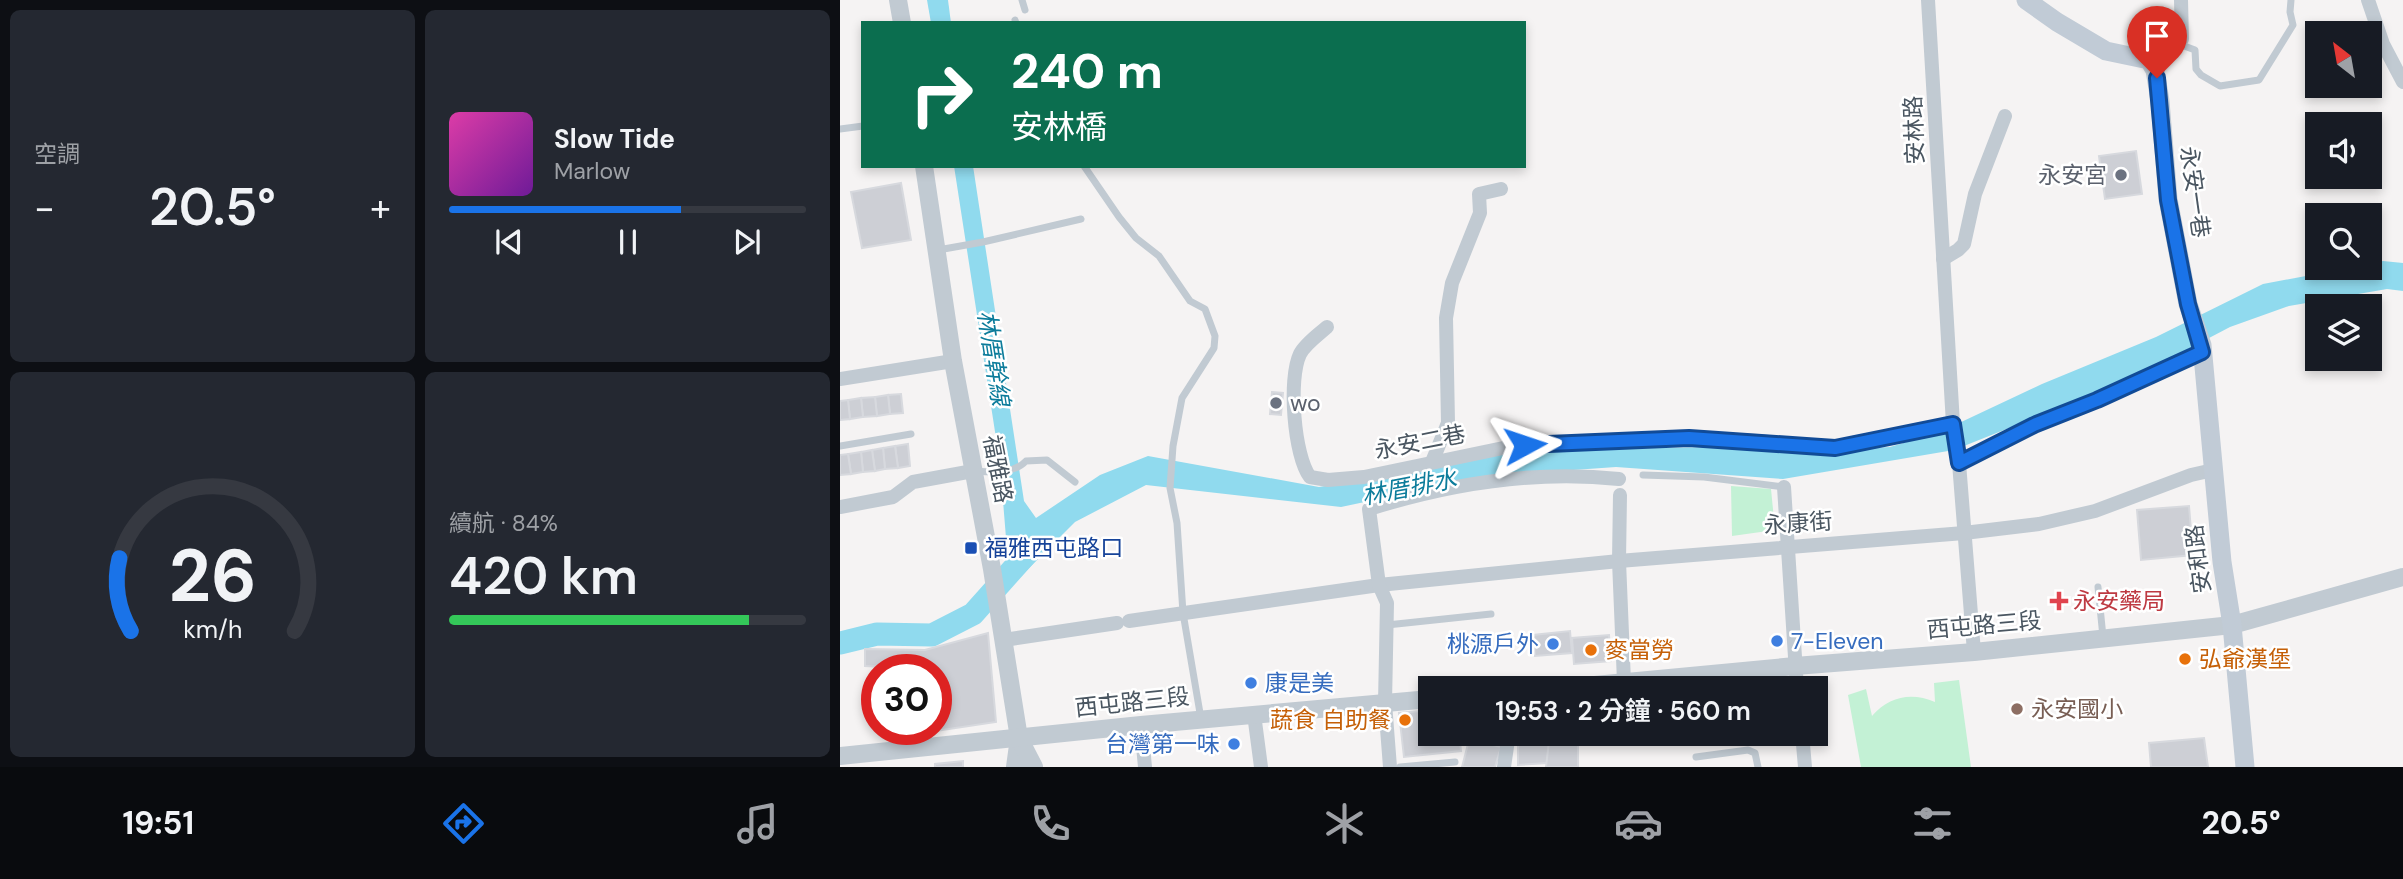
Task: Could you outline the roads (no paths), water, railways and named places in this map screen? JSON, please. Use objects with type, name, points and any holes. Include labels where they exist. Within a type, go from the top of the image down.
[{"type":"main road","points":[[2026,0],[2106,51],[2149,60]]},
{"type":"main road","name":"永安一巷","points":[[2149,60],[2154,66],[2157,78],[2168,200],[2188,304],[2202,349]]},
{"type":"main road","name":"安和路","points":[[2202,349],[2245,767]]},
{"type":"street","points":[[898,0],[902,21]]},
{"type":"street","name":"安林路","points":[[1928,0],[1953,424],[1959,461]]},
{"type":"street","points":[[2149,60],[2152,53],[2179,44],[2183,34],[2181,0]]},
{"type":"street","points":[[2368,0],[2383,44],[2403,82]]},
{"type":"street","points":[[1943,258],[1964,244],[1975,194],[2005,116]]},
{"type":"street","name":"福雅路","points":[[923,168],[953,361],[1004,640],[1019,738],[1015,767]]},
{"type":"street","points":[[1432,462],[1448,423],[1446,318],[1452,283],[1480,213],[1479,194],[1501,189]]},
{"type":"street","points":[[1310,477],[1301,464],[1297,443],[1293,387],[1295,365],[1301,351],[1327,327]]},
{"type":"street","points":[[1974,652],[1959,461],[2034,425],[2097,400],[2202,349]]},
{"type":"street","points":[[840,379],[953,361]]},
{"type":"street","points":[[1289,400],[1294,468],[1296,474],[1310,477]]},
{"type":"street","name":"永安二巷","points":[[1310,477],[1328,480],[1364,477],[1541,443],[1689,438],[1835,448],[1953,424]]},
{"type":"street","name":"永康街","points":[[1004,640],[1379,584],[1787,546],[1964,533],[2039,524],[2095,511],[2191,475],[2213,470]]},
{"type":"street","points":[[840,507],[893,497],[913,482],[973,471]]},
{"type":"street","points":[[1390,767],[1385,703],[1387,603],[1379,584],[1369,509],[1453,488],[1526,477],[1588,475],[1619,479]]},
{"type":"street","points":[[1784,486],[1796,676]]},
{"type":"street","points":[[1620,495],[1619,561],[1624,676]]},
{"type":"street","name":"西屯路三段","points":[[1688,676],[1974,652],[2232,625],[2403,577]]},
{"type":"street","name":"西屯路三段","points":[[848,759],[1141,725],[1418,700]]},
{"type":"street","points":[[1254,714],[1261,767]]},
{"type":"street","points":[[1141,725],[1145,767]]},
{"type":"street","name":"福雅路","points":[[1019,738],[1034,767]]},
{"type":"street","points":[[1504,767],[1507,746]]},
{"type":"street","points":[[1803,746],[1805,767]]},
{"type":"lane","points":[[1022,0],[1025,10]]},
{"type":"lane","points":[[2179,44],[2195,50],[2196,69],[2220,86],[2259,80],[2293,25],[2291,0]]},
{"type":"lane","points":[[840,130],[861,126]]},
{"type":"lane","points":[[1085,168],[1136,238],[1159,256],[1190,301],[1205,309],[1214,336],[1214,348],[1182,398],[1173,446],[1170,488],[1177,523],[1183,613],[1201,719]]},
{"type":"lane","points":[[936,250],[1081,219]]},
{"type":"lane","points":[[840,446],[911,433]]},
{"type":"lane","points":[[973,471],[1019,468],[1026,461],[1047,460],[1075,482]]},
{"type":"lane","points":[[1643,475],[1704,477],[1784,486]]},
{"type":"lane","points":[[2098,587],[2103,638]]},
{"type":"lane","points":[[1387,625],[1491,614]]},
{"type":"lane","points":[[1696,757],[1748,750],[1755,753],[1758,767]]},
{"type":"lane","points":[[1400,767],[1455,761]]},
{"type":"water","points":[[927,0],[948,0],[951,21],[931,21]]},
{"type":"water","points":[[954,168],[973,168],[1024,501],[1036,518],[1100,475],[1148,456],[1319,487],[1424,470],[1519,450],[1720,447],[1784,453],[1890,447],[1940,432],[2042,384],[2156,337],[2263,284],[2305,276],[2305,280],[2382,280],[2382,261],[2403,263],[2403,291],[2387,289],[2358,294],[2305,294],[2305,303],[2289,306],[2230,327],[2129,380],[1954,450],[1783,479],[1616,467],[1488,476],[1341,507],[1146,485],[1075,522],[1010,587],[1000,464]]},
{"type":"waterway","points":[[840,643],[877,634],[932,635],[973,614],[1031,549]]},
{"type":"place","name":"永安宮","points":[[2121,175]]},
{"type":"place","name":"wo","points":[[1276,403]]},
{"type":"place","name":"福雅西屯路口","points":[[971,548]]},
{"type":"place","name":"永安藥局","points":[[2059,601]]},
{"type":"place","name":"7-Eleven","points":[[1777,641]]},
{"type":"place","name":"桃源戶外","points":[[1553,644]]},
{"type":"place","name":"麥當勞","points":[[1591,650]]},
{"type":"place","name":"弘爺漢堡","points":[[2185,659]]},
{"type":"place","name":"康是美","points":[[1251,683]]},
{"type":"place","name":"永安國小","points":[[2017,709]]},
{"type":"place","name":"蔬食 自助餐","points":[[1405,720]]},
{"type":"place","name":"台灣第一味","points":[[1234,744]]},
{"type":"water label","name":"林厝幹線","points":[[994,358]]},
{"type":"water label","name":"林厝排水","points":[[1409,487]]}]
